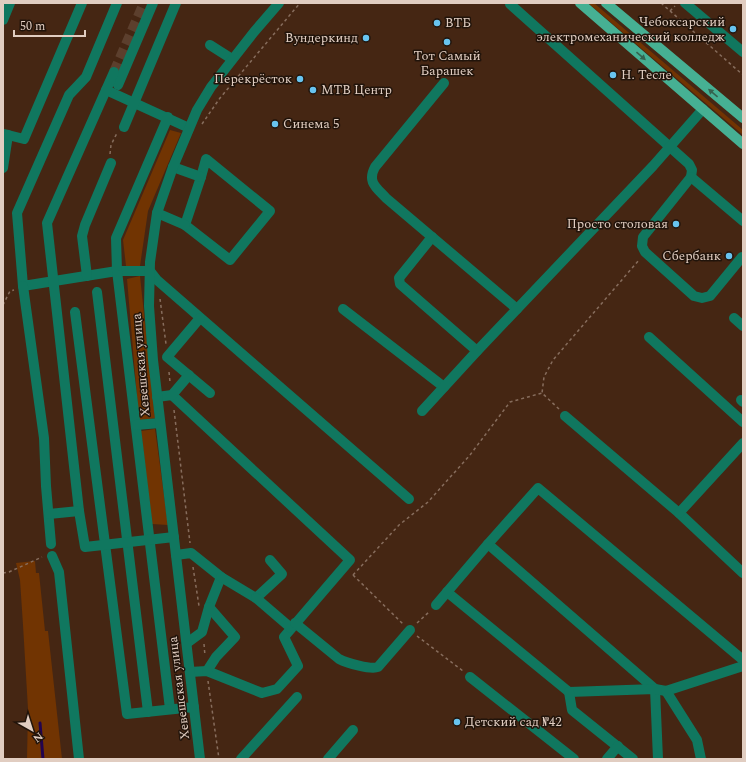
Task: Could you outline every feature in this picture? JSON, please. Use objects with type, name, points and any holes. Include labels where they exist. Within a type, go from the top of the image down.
[{"type":"main road","points":[[580,3],[743,144]]},
{"type":"main road","points":[[606,3],[743,118]]},
{"type":"street","points":[[3,20],[10,3]]},
{"type":"street","points":[[3,168],[6,135],[24,139],[82,3]]},
{"type":"street","points":[[51,544],[44,438],[23,286],[17,213],[69,95],[86,77],[117,3]]},
{"type":"street","points":[[118,85],[153,3]]},
{"type":"street","points":[[124,127],[176,3]]},
{"type":"street","name":"Хевешская улица","points":[[200,759],[153,360],[149,306],[152,238],[157,213],[173,167],[197,110],[211,87],[232,59],[279,3]]},
{"type":"street","points":[[685,3],[743,52]]},
{"type":"street","points":[[511,4],[689,164],[692,170],[691,177],[643,237],[642,246],[645,252],[694,296],[702,298],[710,296],[743,257]]},
{"type":"street","points":[[210,45],[232,59]]},
{"type":"street","points":[[114,72],[47,223],[79,511],[86,547],[174,537]]},
{"type":"street","points":[[444,83],[375,167],[371,174],[372,183],[386,198],[517,309]]},
{"type":"street","points":[[106,90],[168,117],[189,128]]},
{"type":"street","points":[[422,411],[477,351],[648,172],[703,108]]},
{"type":"street","points":[[168,117],[116,238],[117,271],[170,709]]},
{"type":"street","points":[[157,213],[184,224],[230,260],[270,211],[206,159],[184,224]]},
{"type":"street","points":[[87,276],[82,236],[85,225],[112,163]]},
{"type":"street","points":[[173,167],[201,177]]},
{"type":"street","points":[[691,177],[743,221]]},
{"type":"street","points":[[432,237],[399,278],[400,284],[477,351]]},
{"type":"street","points":[[23,286],[117,271],[150,271],[200,318],[409,499]]},
{"type":"street","points":[[97,292],[148,712]]},
{"type":"street","points":[[343,309],[444,387]]},
{"type":"street","points":[[75,312],[127,714],[194,707]]},
{"type":"street","points":[[153,360],[167,357],[200,318]]},
{"type":"street","points":[[734,318],[743,326]]},
{"type":"street","points":[[649,337],[743,422]]},
{"type":"street","points":[[167,357],[210,393]]},
{"type":"street","points":[[157,397],[172,395],[189,375]]},
{"type":"street","points":[[172,395],[350,560],[284,637],[298,666],[277,689],[262,693],[207,671],[190,672]]},
{"type":"street","points":[[566,416],[679,513],[743,573]]},
{"type":"street","points":[[136,425],[160,423]]},
{"type":"street","points":[[679,513],[743,443]]},
{"type":"street","points":[[436,605],[538,488],[743,660]]},
{"type":"street","points":[[48,514],[79,511]]},
{"type":"street","points":[[488,544],[655,689],[658,759]]},
{"type":"street","points":[[176,555],[191,553],[221,577],[256,598],[339,659],[347,663],[373,669],[378,667],[410,630]]},
{"type":"street","points":[[52,556],[59,572],[79,759]]},
{"type":"street","points":[[256,598],[282,574],[270,560]]},
{"type":"street","points":[[186,643],[202,632],[204,608],[221,577]]},
{"type":"street","points":[[447,592],[569,692],[572,710],[633,759]]},
{"type":"street","points":[[204,608],[235,637],[216,657],[207,671]]},
{"type":"street","points":[[569,692],[655,689],[666,690],[743,666]]},
{"type":"street","points":[[470,676],[574,759]]},
{"type":"street","points":[[666,690],[697,740],[701,759]]},
{"type":"street","points":[[242,759],[297,697]]},
{"type":"street","points":[[328,759],[353,730]]},
{"type":"street","points":[[607,759],[618,746]]},
{"type":"path","points":[[202,125],[220,98],[300,3]]},
{"type":"path","points":[[661,3],[743,75]]},
{"type":"path","points":[[670,11],[678,3]]},
{"type":"path","points":[[112,163],[110,153],[111,145],[116,134],[124,127]]},
{"type":"path","points":[[542,393],[544,377],[554,360],[632,270],[645,252]]},
{"type":"path","points":[[158,280],[172,395]]},
{"type":"path","points":[[3,305],[10,291],[23,286]]},
{"type":"path","points":[[542,393],[566,416]]},
{"type":"path","points":[[353,574],[399,525],[428,502],[470,455],[510,402],[542,393]]},
{"type":"path","points":[[174,411],[191,553],[204,608]]},
{"type":"path","points":[[3,573],[9,572],[42,557],[52,556]]},
{"type":"path","points":[[410,630],[436,605]]},
{"type":"path","points":[[202,632],[219,759]]},
{"type":"shaded area","points":[[588,3],[594,3],[743,130],[743,135]]},
{"type":"shaded area","points":[[170,130],[181,133],[148,211],[140,266],[126,266],[123,240]]},
{"type":"shaded area","points":[[140,276],[155,418],[139,421],[127,279]]},
{"type":"shaded area","points":[[155,429],[168,525],[152,524],[141,431]]},
{"type":"shaded area","points":[[35,561],[36,573],[39,573],[45,631],[48,631],[62,759],[27,759],[28,709],[20,580],[16,563]]},
{"type":"waterway","points":[[40,723],[43,759]]},
{"type":"tunnel","points":[[114,72],[144,3]]},
{"type":"place","name":"ВТБ","points":[[437,23]]},
{"type":"place","name":"Чебоксарский электромеханический колледж","points":[[733,29]]},
{"type":"place","name":"Вундеркинд","points":[[366,38]]},
{"type":"place","name":"Тот Самый Барашек","points":[[447,42]]},
{"type":"place","name":"Н. Тесле","points":[[613,75]]},
{"type":"place","name":"Перекрёсток","points":[[300,79]]},
{"type":"place","name":"МТВ Центр","points":[[313,90]]},
{"type":"place","name":"Синема 5","points":[[275,124]]},
{"type":"place","name":"Просто столовая","points":[[676,224]]},
{"type":"place","name":"Сбербанк","points":[[729,256]]},
{"type":"place","name":"Детский сад №42","points":[[457,722]]}]
